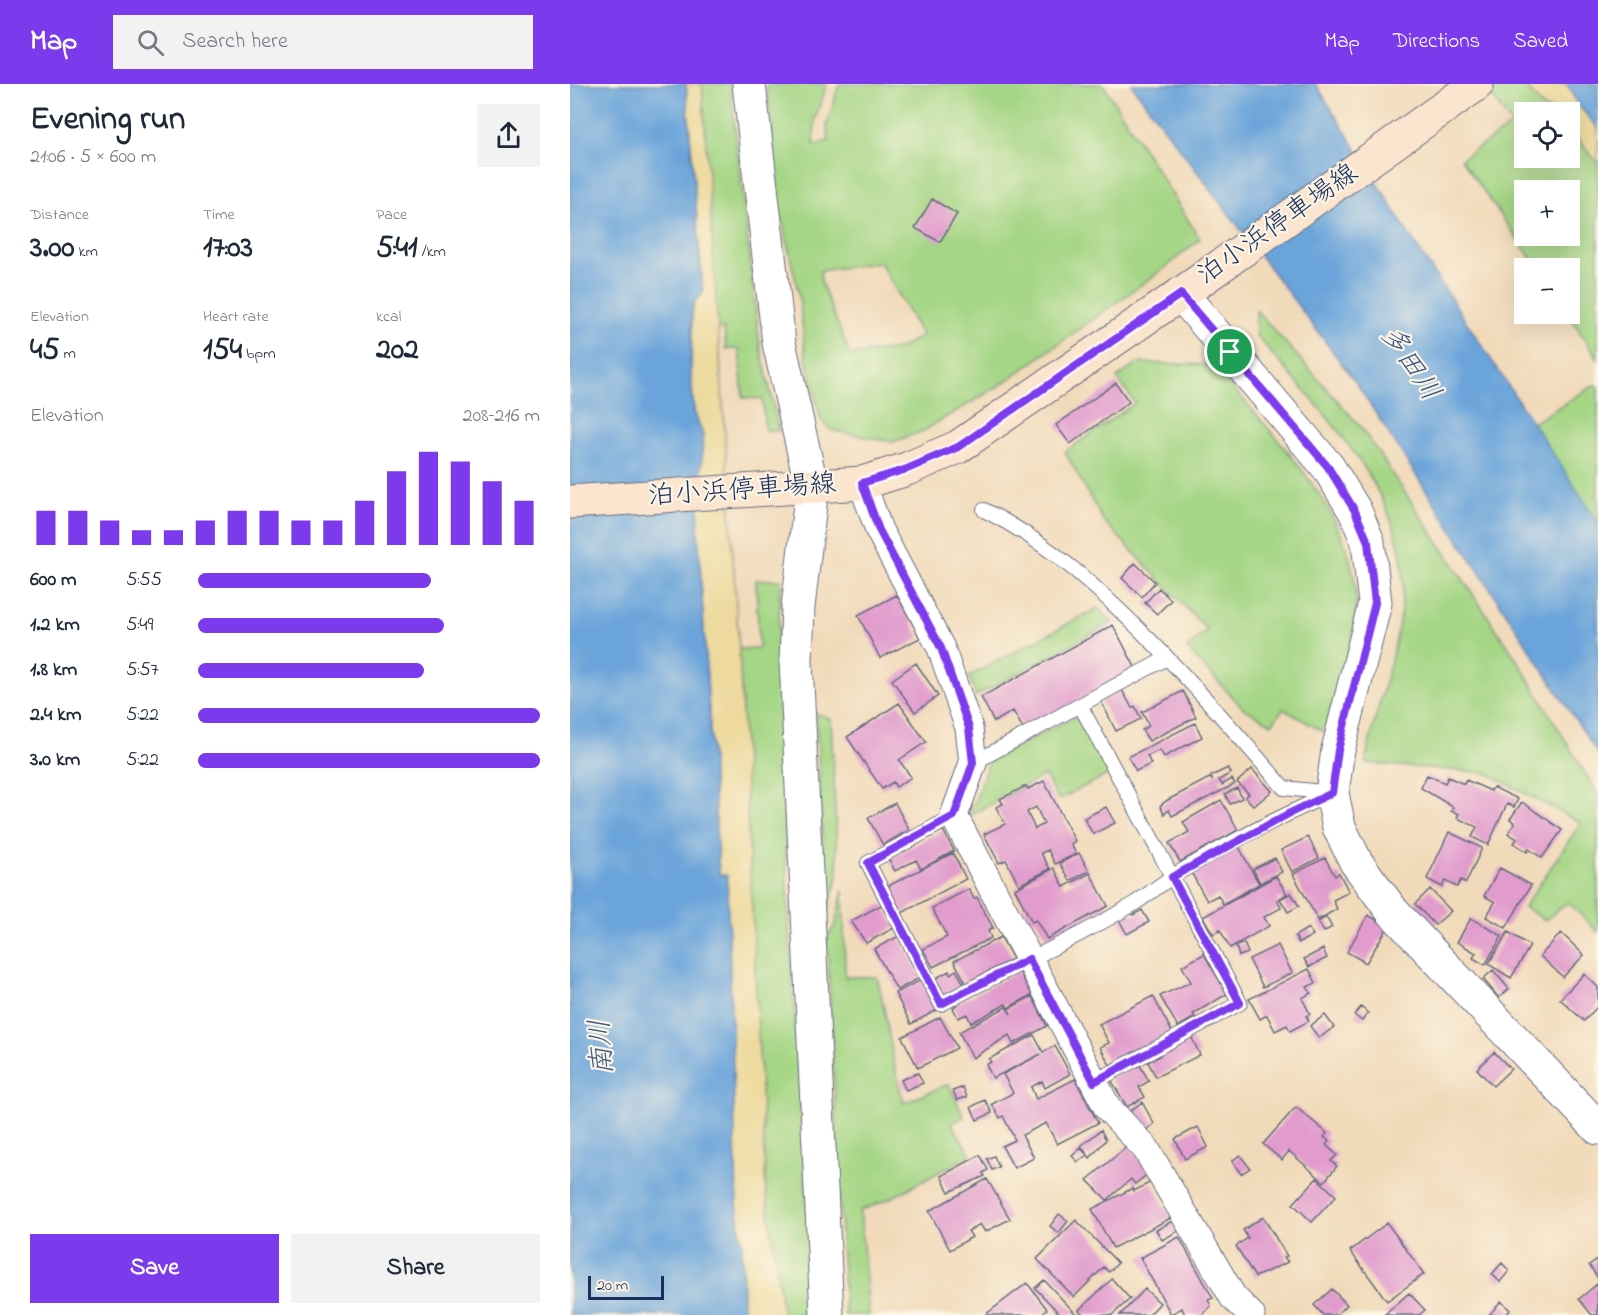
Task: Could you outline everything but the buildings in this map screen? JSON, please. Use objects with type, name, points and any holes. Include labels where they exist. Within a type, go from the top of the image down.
[{"type":"main road","name":"泊小浜停車場線","points":[[570,502],[862,483],[907,469],[958,447],[1181,294],[1477,84]]},
{"type":"street","points":[[750,84],[779,343],[812,488],[798,607],[796,661],[827,1315]]},
{"type":"street","points":[[1181,294],[1328,467],[1355,511],[1368,542],[1375,603],[1338,750],[1332,793],[1339,827],[1356,862],[1393,912],[1598,1128]]},
{"type":"street","points":[[862,483],[879,530],[941,648],[969,728],[973,763],[954,816],[1107,1107],[1146,1149],[1234,1309]]},
{"type":"lane","points":[[984,510],[1016,526],[1062,558],[1096,586],[1214,705],[1284,788],[1332,793]]},
{"type":"lane","points":[[973,763],[1167,658]]},
{"type":"lane","points":[[1080,705],[1240,1003],[1094,1082]]},
{"type":"lane","points":[[954,816],[868,863],[941,1004],[1132,904],[1172,877],[1290,813],[1332,793]]},
{"type":"green space","points":[[702,84],[730,84],[760,346],[779,431],[765,430],[762,399],[743,398],[739,349],[726,349],[724,329],[717,330]]},
{"type":"green space","points":[[767,84],[827,84],[815,120],[814,145],[829,141],[827,125],[839,84],[1103,84],[1200,239],[1165,268],[1002,384],[923,431],[893,442],[830,430],[821,420],[806,359],[799,296],[779,206]],"holes":[[[880,262],[922,336],[898,349],[850,355],[821,282],[820,271]]]},
{"type":"green space","points":[[1483,84],[1525,84],[1538,102],[1514,102],[1514,168],[1580,168],[1580,141],[1598,164],[1598,359],[1575,324],[1580,324],[1580,258],[1531,258],[1522,246],[1580,246],[1580,180],[1514,180],[1514,234],[1461,159],[1512,125]]},
{"type":"green space","points":[[1256,310],[1361,427],[1519,663],[1598,795],[1598,932],[1568,902],[1545,920],[1524,907],[1581,823],[1487,773],[1365,763],[1398,630],[1403,585],[1400,549],[1389,515],[1352,449],[1256,335]]},
{"type":"green space","points":[[1138,363],[1213,365],[1304,473],[1341,534],[1352,566],[1356,599],[1355,616],[1350,649],[1324,732],[1283,709],[1272,724],[1243,708],[1187,649],[1207,630],[1103,520],[1065,452],[1135,403],[1117,378]]},
{"type":"green space","points":[[1596,384],[1598,387],[1598,522],[1531,424]]},
{"type":"green space","points":[[756,580],[781,580],[777,661],[789,923],[814,1315],[783,1315],[766,1193],[739,649],[759,648]]},
{"type":"green space","points":[[1098,608],[1113,622],[976,696],[969,676]]},
{"type":"green space","points":[[816,713],[831,719],[838,876],[826,918]]},
{"type":"green space","points":[[1074,717],[1084,722],[1111,773],[1058,800],[1045,775],[970,815],[989,761]]},
{"type":"green space","points":[[843,890],[845,977],[877,977],[904,1103],[949,1084],[964,1117],[951,1123],[971,1155],[891,1198],[860,1211],[869,1315],[845,1315],[827,937],[835,926]]},
{"type":"sand","points":[[686,84],[702,84],[739,649],[766,1193],[783,1315],[743,1315],[742,1246],[737,1203],[727,876],[719,875],[698,532],[703,435],[694,411],[691,378],[692,312],[694,302],[703,293]]},
{"type":"sand","points":[[1525,84],[1567,84],[1576,102],[1538,102]]},
{"type":"sand","points":[[1580,107],[1598,128],[1598,164],[1580,141]]},
{"type":"water","name":"南川","points":[[570,84],[686,84],[703,293],[694,302],[692,312],[691,378],[694,411],[703,435],[698,532],[719,875],[727,875],[737,1203],[742,1246],[743,1315],[570,1315]]},
{"type":"water","name":"多田川","points":[[1131,84],[1316,84],[1415,244],[1598,522],[1598,754],[1354,380]]},
{"type":"water","points":[[1567,84],[1598,84],[1598,128],[1580,107],[1580,102],[1576,102]]},
{"type":"route","points":[[1181,294],[1230,352],[1328,467],[1355,511],[1368,542],[1373,568],[1375,603],[1366,648],[1338,750],[1332,793],[1290,813],[1172,877],[1240,1003],[1094,1082],[1029,959],[941,1004],[868,863],[886,851],[954,816],[973,763],[969,728],[941,648],[879,530],[862,483],[907,469],[958,447],[1181,294]]}]
